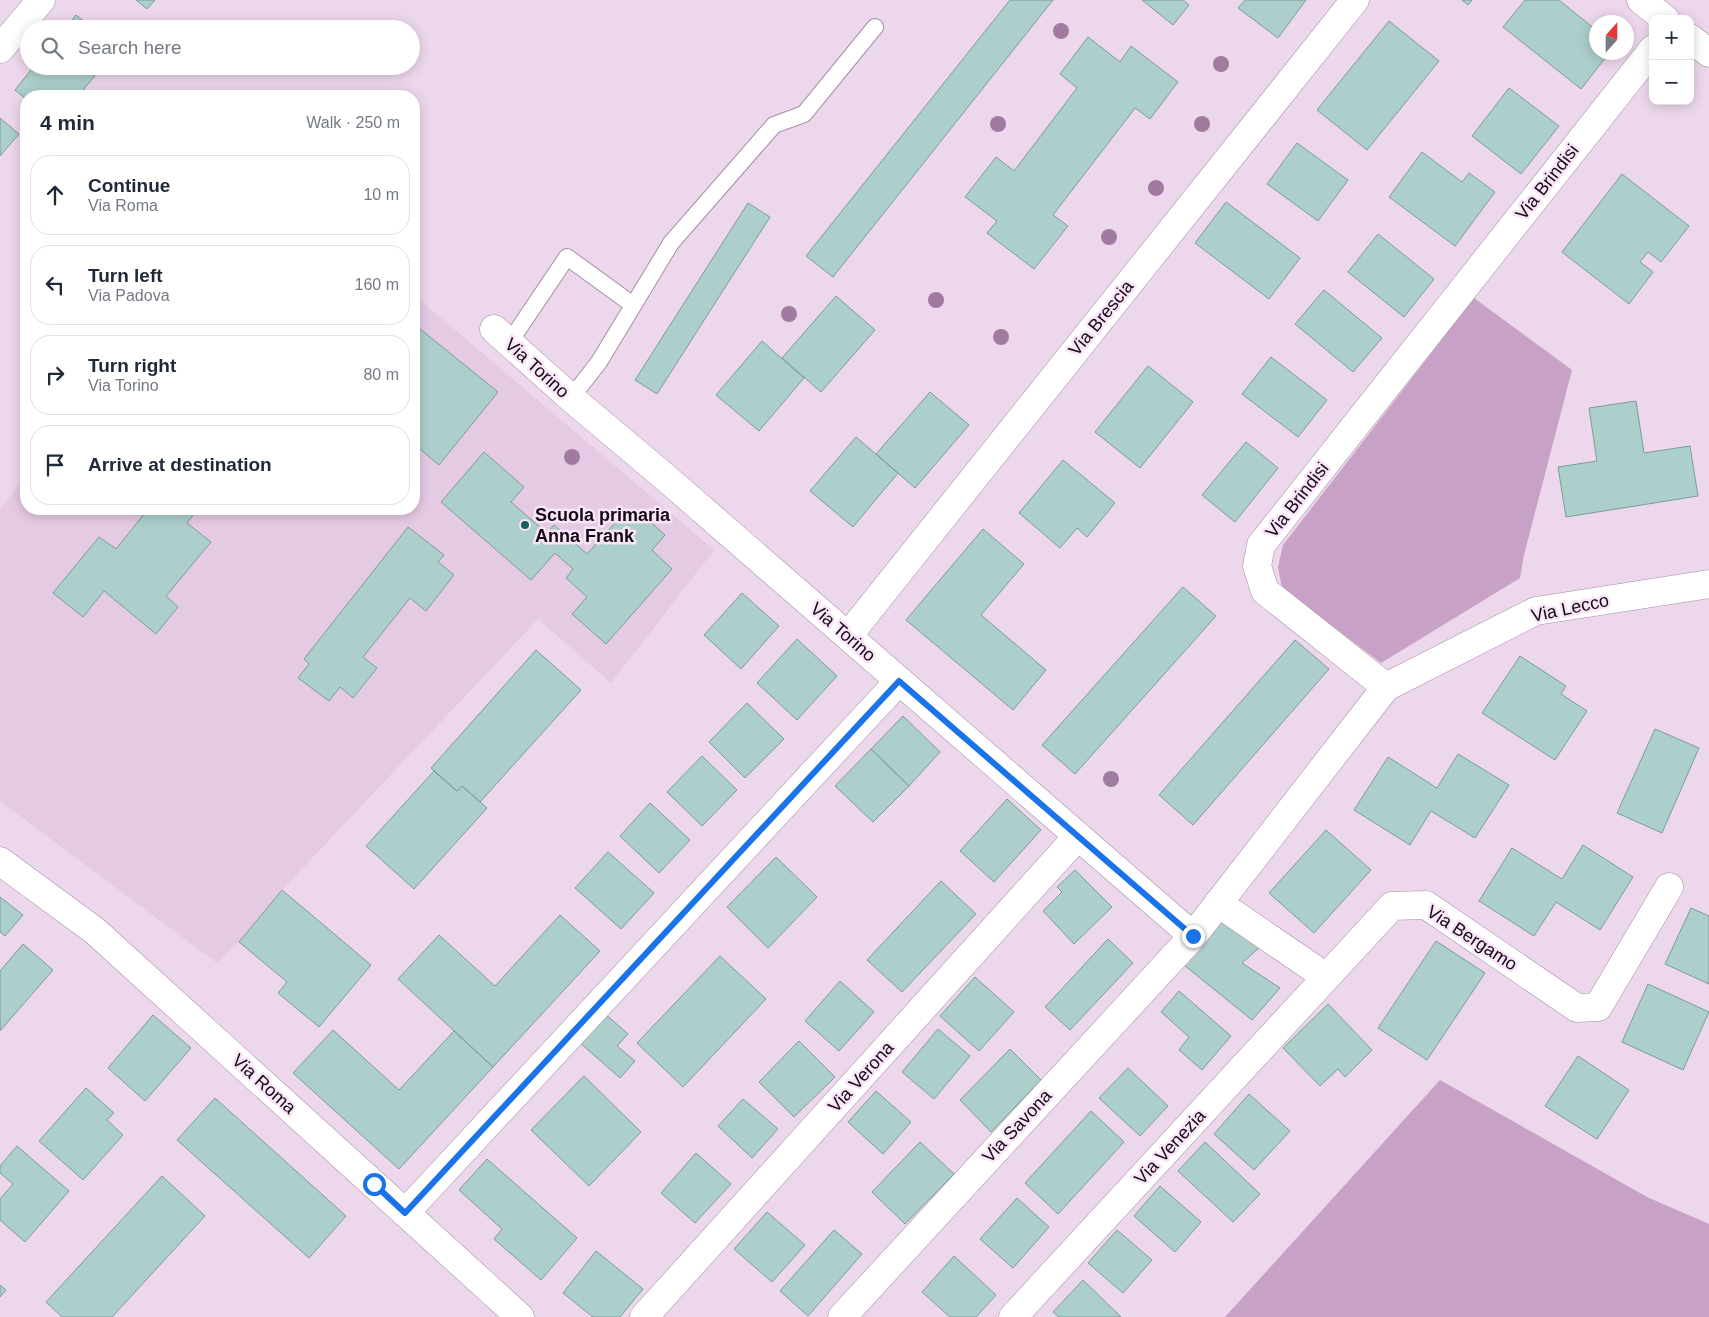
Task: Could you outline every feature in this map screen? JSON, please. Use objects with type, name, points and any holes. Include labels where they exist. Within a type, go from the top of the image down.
[{"type":"street","points":[[24,20],[41,0]]},
{"type":"street","name":"Via Brescia","points":[[848,636],[1355,0]]},
{"type":"street","points":[[1641,0],[1660,15]]},
{"type":"street","points":[[0,49],[20,25]]},
{"type":"street","points":[[1694,41],[1709,53]]},
{"type":"street","name":"Via Brindisi","points":[[1386,687],[1265,591],[1257,566],[1261,545],[1649,54]]},
{"type":"street","name":"Via Torino","points":[[501,336],[1193,936]]},
{"type":"street","name":"Via Lecco","points":[[1386,687],[1536,612],[1709,584]]},
{"type":"street","points":[[405,1213],[899,681]]},
{"type":"street","points":[[1193,936],[1386,687]]},
{"type":"street","name":"Via Verona","points":[[644,1317],[1078,836]]},
{"type":"street","name":"Via Roma","points":[[0,861],[95,931],[520,1317]]},
{"type":"street","name":"Via Bergamo","points":[[1326,977],[1392,906],[1426,905],[1577,1008],[1598,1007],[1669,887]]},
{"type":"street","points":[[1218,904],[1326,977]]},
{"type":"street","name":"Via Savona","points":[[842,1317],[1193,936]]},
{"type":"street","name":"Via Venezia","points":[[1013,1317],[1326,977]]},
{"type":"lane","points":[[571,398],[599,362],[671,243],[774,125],[804,114],[875,27]]},
{"type":"lane","points":[[501,336],[567,256],[633,305]]},
{"type":"shaded area","points":[[1474,298],[1572,370],[1524,555],[1520,578],[1381,663],[1282,588],[1278,567],[1283,545]]},
{"type":"shaded area","points":[[420,300],[714,550],[611,683],[538,619],[282,890],[239,942],[217,963],[0,801],[0,509],[20,484],[20,515],[420,515]]},
{"type":"shaded area","points":[[1440,1080],[1647,1197],[1709,1224],[1709,1317],[1225,1317]]},
{"type":"building","points":[[136,0],[155,0],[147,9]]},
{"type":"building","points":[[1010,0],[1053,0],[833,277],[806,256]]},
{"type":"building","points":[[1142,0],[1183,0],[1189,5],[1173,25]]},
{"type":"building","points":[[1245,0],[1306,0],[1278,38],[1238,8]]},
{"type":"building","points":[[1462,0],[1472,0],[1468,5]]},
{"type":"building","points":[[1525,0],[1559,0],[1589,24],[1589,60],[1604,60],[1581,89],[1503,27]]},
{"type":"building","points":[[76,15],[82,20],[72,20]]},
{"type":"building","points":[[1389,21],[1439,61],[1367,150],[1317,110]]},
{"type":"building","points":[[1088,37],[1120,62],[1131,46],[1178,82],[1150,119],[1135,108],[1053,215],[1068,226],[1034,269],[987,233],[997,221],[965,197],[996,157],[1014,171],[1077,88],[1060,74]]},
{"type":"building","points":[[27,75],[96,75],[83,90],[20,90],[20,94],[15,90]]},
{"type":"building","points":[[1509,88],[1559,126],[1521,174],[1472,136]]},
{"type":"building","points":[[0,118],[19,134],[0,156]]},
{"type":"building","points":[[1297,143],[1348,180],[1318,221],[1267,184]]},
{"type":"building","points":[[1422,152],[1462,182],[1469,173],[1495,192],[1455,246],[1389,197]]},
{"type":"building","points":[[1622,174],[1689,226],[1661,262],[1648,252],[1640,262],[1653,272],[1629,304],[1562,252]]},
{"type":"building","points":[[1226,202],[1300,258],[1269,299],[1195,243]]},
{"type":"building","points":[[748,203],[770,217],[657,394],[635,380]]},
{"type":"building","points":[[1378,234],[1434,279],[1404,317],[1348,272]]},
{"type":"building","points":[[1324,290],[1382,338],[1353,372],[1295,324]]},
{"type":"building","points":[[836,296],[875,330],[821,392],[782,358]]},
{"type":"building","points":[[420,329],[498,392],[439,465],[420,449]]},
{"type":"building","points":[[762,341],[804,378],[759,431],[716,395]]},
{"type":"building","points":[[1271,357],[1327,400],[1298,437],[1242,394]]},
{"type":"building","points":[[1148,366],[1193,402],[1140,468],[1095,432]]},
{"type":"building","points":[[930,392],[969,425],[915,488],[876,454]]},
{"type":"building","points":[[1636,401],[1644,453],[1690,446],[1698,496],[1566,517],[1558,467],[1597,461],[1589,408]]},
{"type":"building","points":[[856,437],[898,473],[853,527],[810,491]]},
{"type":"building","points":[[1246,442],[1278,468],[1235,522],[1202,495]]},
{"type":"building","points":[[484,452],[524,487],[511,502],[547,533],[554,525],[587,554],[622,515],[628,520],[637,510],[665,535],[652,550],[672,569],[606,644],[572,614],[587,597],[566,578],[573,569],[555,553],[531,580],[441,502]]},
{"type":"building","points":[[1063,460],[1115,503],[1087,537],[1077,528],[1060,548],[1019,513]]},
{"type":"building","points":[[143,515],[193,515],[187,523],[211,542],[166,596],[178,607],[156,634],[104,591],[83,617],[53,593],[99,537],[116,549]]},
{"type":"building","points":[[408,527],[444,555],[438,562],[454,575],[426,611],[410,598],[363,657],[377,668],[353,698],[340,687],[329,701],[298,678],[309,664],[304,659]]},
{"type":"building","points":[[983,529],[1024,564],[981,615],[1046,670],[1013,710],[906,620]]},
{"type":"building","points":[[1183,587],[1216,616],[1075,774],[1042,745]]},
{"type":"building","points":[[742,593],[779,626],[741,669],[704,635]]},
{"type":"building","points":[[797,639],[837,676],[797,720],[757,683]]},
{"type":"building","points":[[1295,640],[1329,669],[1193,825],[1159,795]]},
{"type":"building","points":[[536,650],[581,690],[480,802],[462,786],[457,791],[431,768]]},
{"type":"building","points":[[1520,656],[1566,686],[1561,694],[1587,711],[1555,760],[1482,713]]},
{"type":"building","points":[[747,703],[784,739],[745,778],[709,742]]},
{"type":"building","points":[[903,716],[940,752],[909,786],[871,749]]},
{"type":"building","points":[[1655,729],[1699,748],[1662,833],[1617,813]]},
{"type":"building","points":[[871,749],[909,786],[873,822],[835,786]]},
{"type":"building","points":[[1458,754],[1509,785],[1475,838],[1431,811],[1410,845],[1354,810],[1388,757],[1437,788]]},
{"type":"building","points":[[702,756],[737,790],[702,826],[667,792]]},
{"type":"building","points":[[434,771],[457,791],[462,786],[487,808],[414,889],[366,846]]},
{"type":"building","points":[[1007,799],[1041,830],[994,882],[960,851]]},
{"type":"building","points":[[650,803],[690,840],[659,873],[620,836]]},
{"type":"building","points":[[1326,830],[1371,870],[1314,933],[1269,893]]},
{"type":"building","points":[[1583,845],[1633,877],[1600,930],[1556,902],[1534,936],[1479,901],[1512,848],[1562,879]]},
{"type":"building","points":[[608,852],[654,893],[621,929],[575,888]]},
{"type":"building","points":[[776,857],[817,897],[768,948],[727,907]]},
{"type":"building","points":[[1075,870],[1112,907],[1074,944],[1043,911],[1062,892],[1057,887]]},
{"type":"building","points":[[941,881],[976,914],[902,992],[867,960]]},
{"type":"building","points":[[282,890],[371,965],[319,1027],[278,993],[287,982],[239,942]]},
{"type":"building","points":[[0,897],[23,915],[5,936],[0,932]]},
{"type":"building","points":[[1691,908],[1709,916],[1709,984],[1665,964]]},
{"type":"building","points":[[560,915],[600,951],[493,1067],[398,979],[439,935],[495,986]]},
{"type":"building","points":[[1221,922],[1260,947],[1242,963],[1280,988],[1252,1020],[1184,965]]},
{"type":"building","points":[[1108,939],[1133,963],[1070,1030],[1045,1007]]},
{"type":"building","points":[[1436,941],[1485,973],[1427,1060],[1378,1028]]},
{"type":"building","points":[[23,944],[53,970],[0,1031],[0,971]]},
{"type":"building","points":[[720,956],[766,999],[683,1087],[637,1043]]},
{"type":"building","points":[[975,977],[1014,1012],[979,1051],[940,1016]]},
{"type":"building","points":[[840,981],[874,1012],[839,1051],[805,1021]]},
{"type":"building","points":[[1648,984],[1709,1012],[1683,1070],[1622,1042]]},
{"type":"building","points":[[1179,991],[1231,1036],[1202,1070],[1179,1050],[1189,1037],[1161,1012]]},
{"type":"building","points":[[1328,1004],[1372,1050],[1345,1077],[1338,1069],[1320,1086],[1283,1048]]},
{"type":"building","points":[[604,1013],[628,1034],[617,1046],[635,1061],[620,1078],[579,1042]]},
{"type":"building","points":[[153,1015],[191,1048],[145,1101],[108,1068]]},
{"type":"building","points":[[938,1029],[970,1056],[934,1099],[902,1072]]},
{"type":"building","points":[[333,1030],[399,1090],[454,1031],[493,1067],[399,1169],[293,1073]]},
{"type":"building","points":[[799,1041],[835,1077],[794,1117],[759,1082]]},
{"type":"building","points":[[1010,1049],[1041,1080],[991,1132],[960,1100]]},
{"type":"building","points":[[1578,1056],[1629,1090],[1597,1139],[1545,1106]]},
{"type":"building","points":[[1128,1068],[1168,1106],[1140,1136],[1099,1098]]},
{"type":"building","points":[[584,1076],[641,1132],[589,1186],[531,1130]]},
{"type":"building","points":[[86,1088],[114,1113],[107,1120],[123,1135],[83,1180],[39,1141]]},
{"type":"building","points":[[876,1091],[911,1122],[883,1154],[848,1122]]},
{"type":"building","points":[[1249,1094],[1290,1131],[1254,1170],[1214,1134]]},
{"type":"building","points":[[215,1098],[346,1216],[309,1258],[177,1140]]},
{"type":"building","points":[[743,1099],[778,1129],[752,1158],[718,1126]]},
{"type":"building","points":[[1091,1111],[1124,1142],[1058,1214],[1025,1183]]},
{"type":"building","points":[[920,1142],[954,1174],[905,1224],[872,1192]]},
{"type":"building","points":[[1205,1142],[1260,1194],[1233,1222],[1178,1171]]},
{"type":"building","points":[[17,1146],[69,1191],[25,1242],[0,1220],[0,1199],[13,1184],[0,1173],[0,1166]]},
{"type":"building","points":[[696,1153],[731,1184],[695,1223],[661,1193]]},
{"type":"building","points":[[487,1159],[577,1238],[541,1280],[494,1239],[502,1229],[459,1190]]},
{"type":"building","points":[[162,1176],[205,1216],[112,1317],[62,1317],[46,1302]]},
{"type":"building","points":[[1160,1186],[1201,1222],[1175,1252],[1134,1216]]},
{"type":"building","points":[[1017,1198],[1049,1227],[1013,1268],[980,1239]]},
{"type":"building","points":[[767,1212],[805,1245],[772,1282],[734,1249]]},
{"type":"building","points":[[834,1230],[862,1254],[808,1316],[780,1291]]},
{"type":"building","points":[[1117,1230],[1152,1260],[1123,1293],[1088,1263]]},
{"type":"building","points":[[596,1251],[643,1289],[620,1317],[593,1317],[563,1293]]},
{"type":"building","points":[[954,1256],[996,1295],[976,1317],[950,1317],[922,1292]]},
{"type":"building","points":[[1083,1280],[1121,1317],[1059,1317],[1053,1312]]},
{"type":"building","points":[[0,1285],[6,1290],[0,1297]]},
{"type":"place","name":"Scuola primaria Anna Frank","points":[[525,525]]},
{"type":"route","points":[[374,1184],[405,1213],[899,681],[1193,936]]}]
